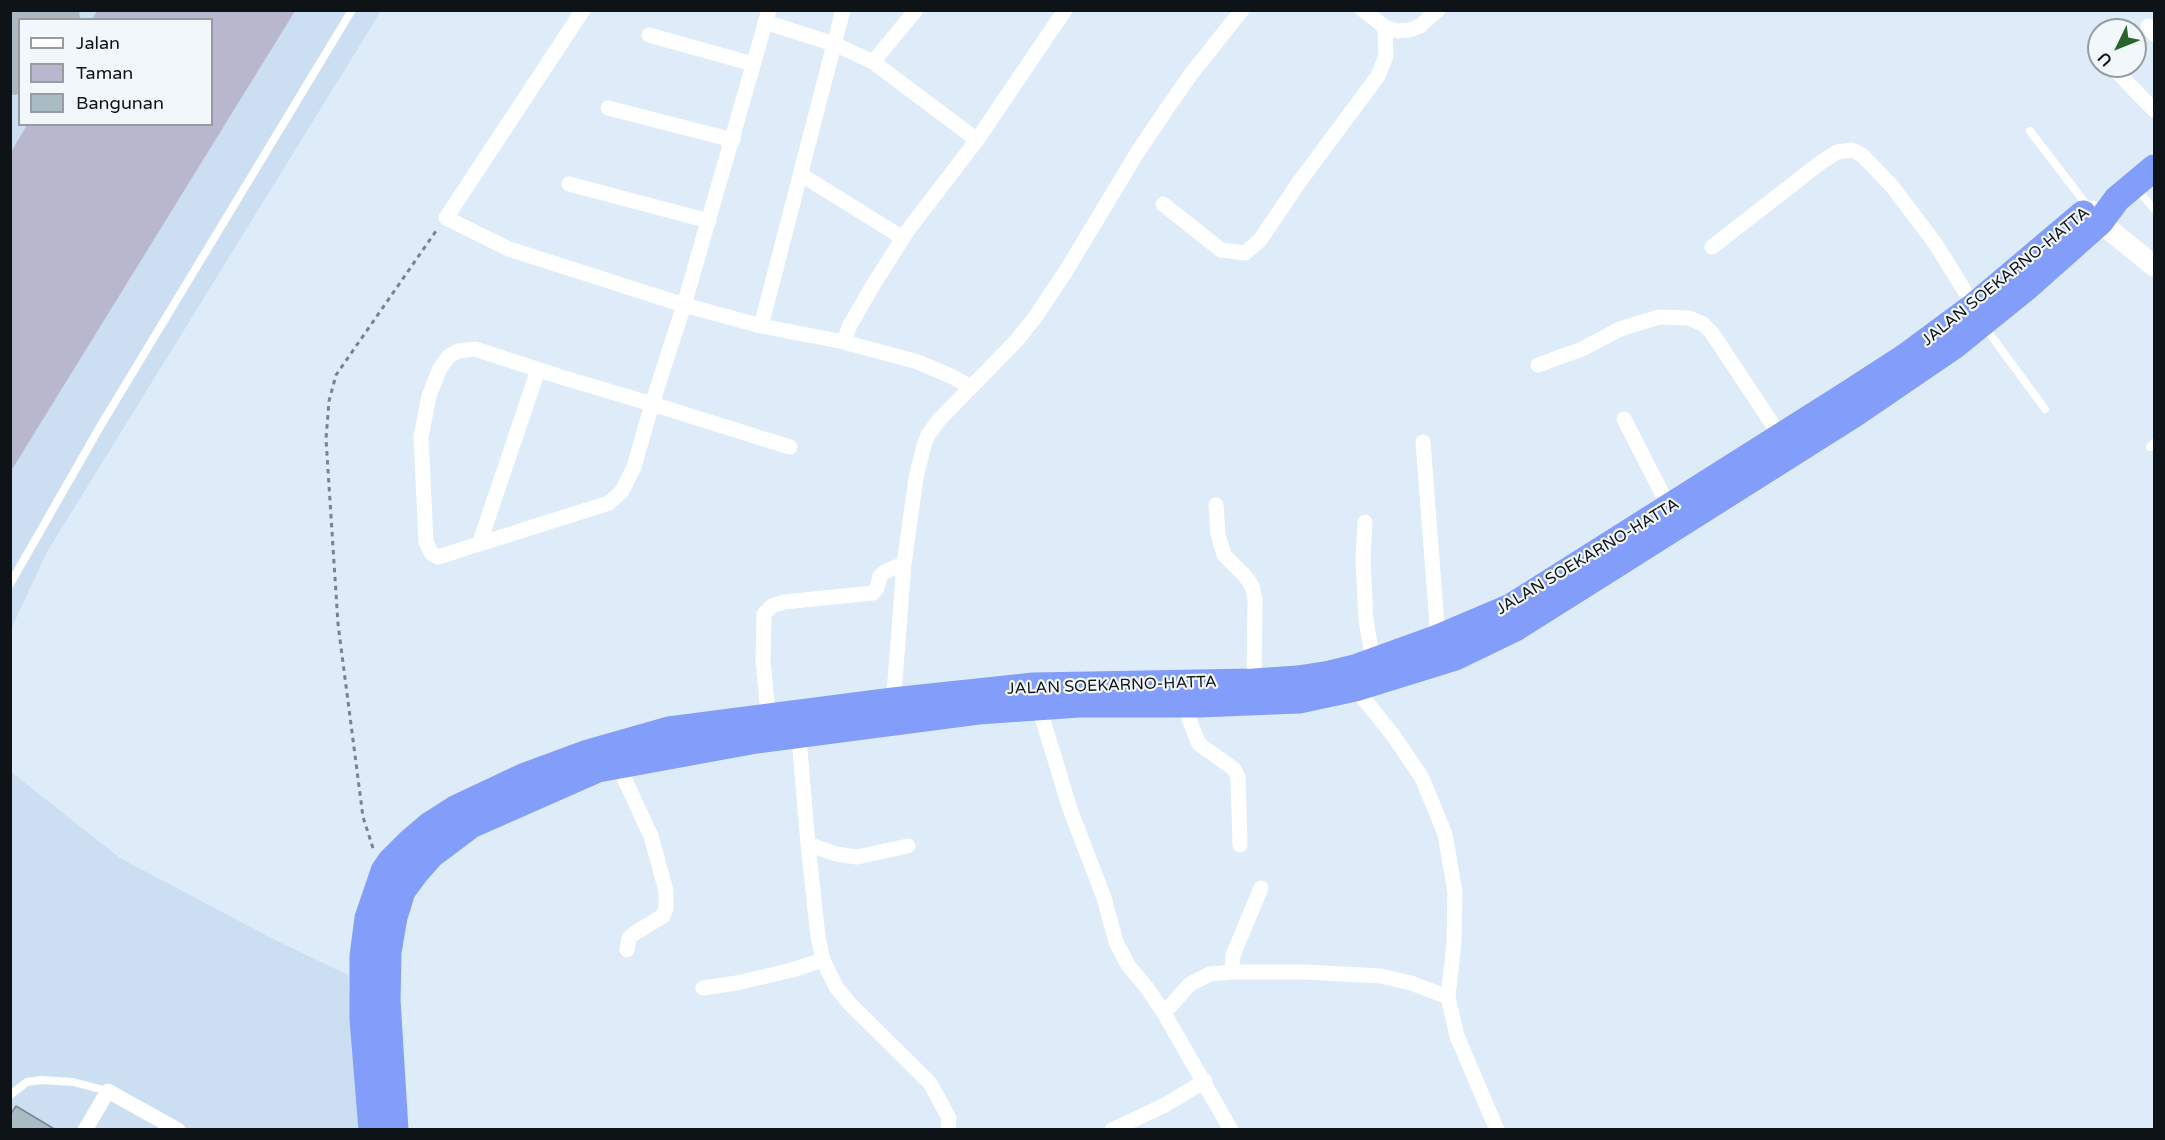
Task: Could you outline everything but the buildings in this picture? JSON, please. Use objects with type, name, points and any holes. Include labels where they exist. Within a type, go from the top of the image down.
[{"type":"highway","name":"JALAN SOEKARNO-HATTA","points":[[769,728],[892,711],[1035,686],[1254,682],[1330,674],[1438,638],[1511,607],[1780,437],[1849,405],[1905,357],[1978,315],[2154,168]]},
{"type":"highway","points":[[892,711],[978,711],[1079,704],[1189,704],[1299,700],[1355,688],[1455,657],[1515,628],[1849,405]]},
{"type":"highway","points":[[372,1130],[363,1019],[363,956],[368,918],[384,872],[410,842],[430,825],[455,809],[523,777],[588,753],[669,730],[769,728]]},
{"type":"highway","points":[[395,1130],[387,1000],[388,962],[394,917],[402,891],[431,855],[471,825],[598,769],[769,728]]},
{"type":"street","points":[[583,10],[446,218],[509,249],[684,305],[761,326],[844,342],[918,362],[971,387]]},
{"type":"street","points":[[761,326],[843,10]]},
{"type":"street","points":[[873,62],[916,10]]},
{"type":"street","points":[[844,342],[854,318],[903,238],[977,140],[1065,10]]},
{"type":"street","points":[[892,711],[904,564],[916,478],[924,445],[939,420],[996,364],[1036,316],[1137,153],[1191,74],[1242,10]]},
{"type":"street","points":[[1363,10],[1385,27],[1397,32],[1420,26],[1438,10]]},
{"type":"street","points":[[790,447],[652,404],[538,370],[475,349],[458,351],[448,356],[440,368],[429,396],[421,437],[426,542],[432,554],[438,557],[609,503],[622,491],[634,467],[652,404],[684,305],[767,16],[873,62],[977,140]]},
{"type":"street","points":[[1163,204],[1221,250],[1245,253],[1260,240],[1300,181],[1378,76],[1386,56],[1385,27]]},
{"type":"street","points":[[649,35],[753,64]]},
{"type":"street","points":[[2123,78],[2154,110]]},
{"type":"street","points":[[608,108],[733,140]]},
{"type":"street","points":[[1712,247],[1820,163],[1837,152],[1852,150],[1862,155],[1891,185],[1935,243],[1978,315]]},
{"type":"street","points":[[801,174],[903,238]]},
{"type":"street","points":[[569,184],[709,222]]},
{"type":"street","points":[[2095,215],[2154,266]]},
{"type":"street","points":[[1538,365],[1582,348],[1620,329],[1659,317],[1689,318],[1703,324],[1712,333],[1780,437]]},
{"type":"street","points":[[480,543],[538,370]]},
{"type":"street","points":[[1624,419],[1670,507]]},
{"type":"street","points":[[1423,442],[1438,638]]},
{"type":"street","points":[[1216,505],[1218,534],[1224,555],[1245,576],[1252,586],[1255,599],[1254,682]]},
{"type":"street","points":[[1365,522],[1363,559],[1366,620],[1373,661]]},
{"type":"street","points":[[769,728],[763,661],[764,614],[772,606],[784,602],[873,593],[880,576],[904,564]]},
{"type":"street","points":[[1355,688],[1393,735],[1422,778],[1444,834],[1455,892],[1454,943],[1448,996],[1457,1036],[1497,1130]]},
{"type":"street","points":[[1189,704],[1189,719],[1199,744],[1234,769],[1238,777],[1240,845]]},
{"type":"street","points":[[1040,707],[1070,808],[1104,898],[1116,942],[1128,965],[1164,1013],[1231,1130]]},
{"type":"street","points":[[798,724],[808,844],[818,937],[823,960],[836,987],[850,1004],[930,1083],[949,1118],[948,1130]]},
{"type":"street","points":[[618,765],[651,836],[666,891],[666,908],[663,916],[629,939],[627,950]]},
{"type":"street","points":[[808,844],[836,855],[857,857],[909,846]]},
{"type":"street","points":[[1232,972],[1233,955],[1238,938],[1262,888]]},
{"type":"street","points":[[703,987],[737,983],[823,960]]},
{"type":"street","points":[[1164,1013],[1190,984],[1210,974],[1232,972],[1305,972],[1381,976],[1411,983],[1448,996]]},
{"type":"street","points":[[1112,1130],[1165,1106],[1205,1082]]},
{"type":"street","points":[[85,1130],[108,1091],[178,1130]]},
{"type":"lane","points":[[10,584],[101,425],[352,10]]},
{"type":"lane","points":[[2030,131],[2095,215]]},
{"type":"lane","points":[[2125,192],[2154,209]]},
{"type":"lane","points":[[1978,315],[2045,409]]},
{"type":"lane","points":[[10,1095],[27,1082],[41,1080],[73,1082],[108,1091]]},
{"type":"path","points":[[384,872],[363,817],[338,624],[326,439],[329,401],[336,375],[404,280],[414,260],[446,218]]},
{"type":"shaded area","points":[[11,11],[381,11],[47,552],[11,629]]},
{"type":"shaded area","points":[[10,771],[120,858],[277,941],[348,975],[362,1129],[11,1129]]},
{"type":"green space","points":[[97,11],[295,11],[11,471],[11,152],[26,126],[213,126],[213,18],[93,18]]},
{"type":"runway","points":[[10,35],[18,24]]}]
